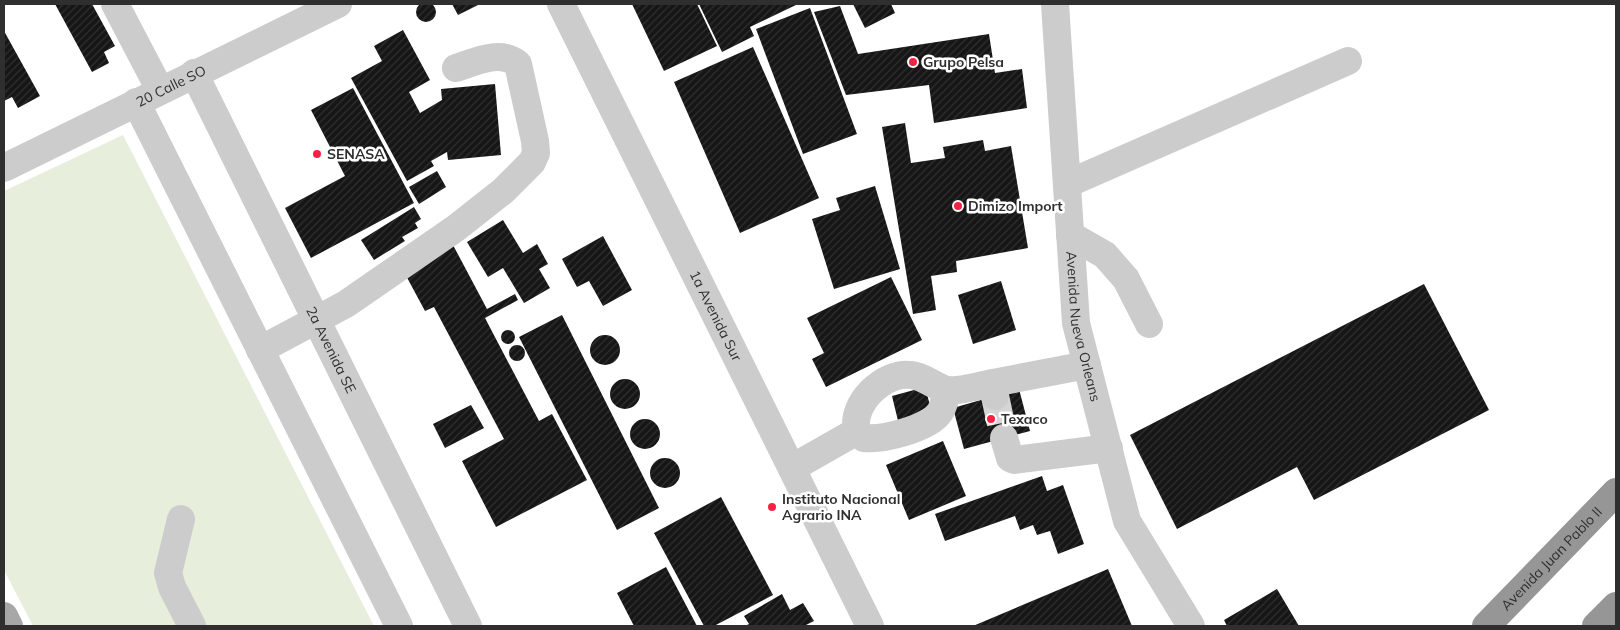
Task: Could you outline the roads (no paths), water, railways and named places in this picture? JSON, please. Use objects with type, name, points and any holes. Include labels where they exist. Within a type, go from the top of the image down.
[{"type":"highway","name":"Avenida Juan Pablo II","points":[[1486,626],[1616,492]]},
{"type":"highway","points":[[1596,626],[1616,606]]},
{"type":"main road","points":[[4,616],[9,626]]},
{"type":"street","points":[[115,4],[148,96],[260,350],[399,626]]},
{"type":"street","name":"20 Calle SO","points":[[4,168],[194,73],[338,4]]},
{"type":"street","name":"1a Avenida Sur","points":[[561,4],[870,626]]},
{"type":"street","name":"Avenida Nueva Orleans","points":[[1055,4],[1076,323],[1128,521],[1191,626]]},
{"type":"street","points":[[260,350],[346,304],[456,228],[503,191],[532,162],[536,153],[536,141],[518,64],[504,56],[484,59],[456,68]]},
{"type":"street","points":[[1067,184],[1348,61]]},
{"type":"street","name":"2a Avenida SE","points":[[194,73],[468,626]]},
{"type":"street","points":[[1070,235],[1105,255],[1126,279],[1149,324]]},
{"type":"street","points":[[948,390],[940,413],[928,423],[908,431],[873,439],[864,438],[857,431],[855,417],[859,409],[873,390],[896,375],[912,375],[948,390],[994,390],[1087,365]]},
{"type":"street","points":[[792,468],[857,431]]},
{"type":"street","points":[[1004,438],[1010,458],[1014,460],[1109,448]]},
{"type":"street","points":[[181,519],[168,573],[172,587],[192,626]]},
{"type":"tunnel","points":[[995,396],[1004,438]]},
{"type":"place","name":"Grupo Pelsa","points":[[913,62]]},
{"type":"place","name":"SENASA","points":[[317,154]]},
{"type":"place","name":"Dimizo Import","points":[[958,206]]},
{"type":"place","name":"Texaco","points":[[991,419]]},
{"type":"place","name":"Instituto Nacional Agrario INA","points":[[772,507]]}]
